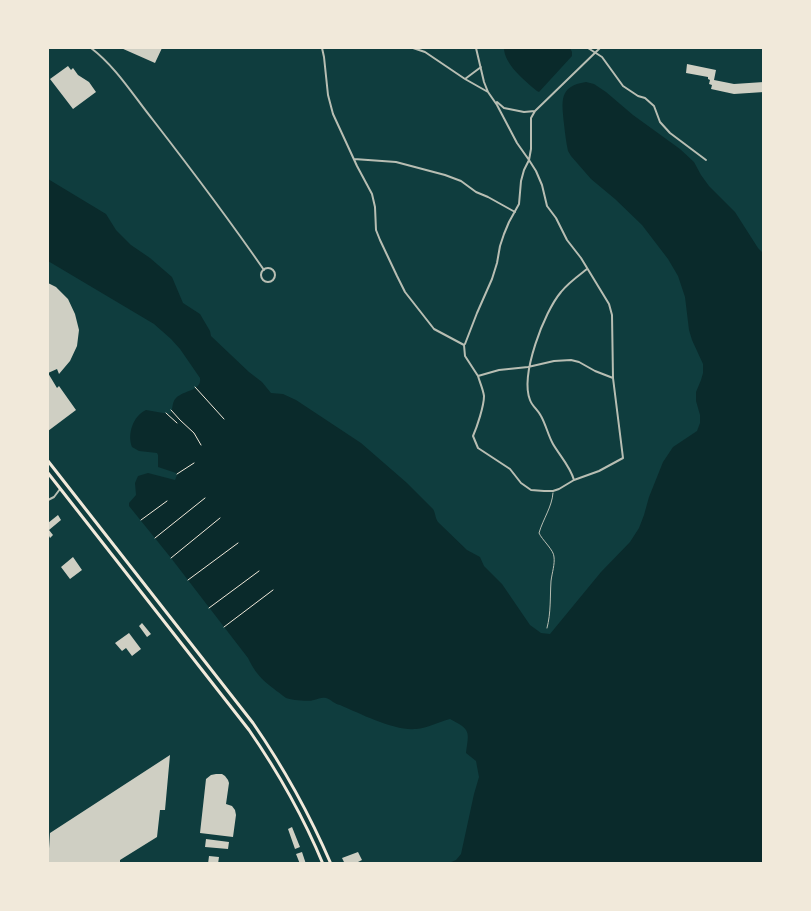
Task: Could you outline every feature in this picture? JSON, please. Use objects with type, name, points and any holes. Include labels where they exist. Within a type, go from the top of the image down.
[{"type":"main road","points":[[48,461],[253,723],[290,780],[315,827],[330,864]]},
{"type":"main road","points":[[48,473],[249,730],[288,792],[323,864]]},
{"type":"street","points":[[91,48],[104,58],[126,85],[264,270]]},
{"type":"street","points":[[322,48],[328,95],[333,114],[372,194],[375,207],[376,230],[380,240],[405,292],[434,329],[464,345]]},
{"type":"street","points":[[413,48],[425,52],[488,92]]},
{"type":"street","points":[[476,48],[488,92],[495,101],[517,143],[529,160],[536,171],[548,206],[567,240],[609,304],[612,315],[613,378],[623,458],[553,491],[531,490],[521,483],[510,470],[478,448],[473,436],[484,398],[478,376],[465,356],[464,345],[492,279],[504,234],[519,204],[520,186],[529,160],[531,149],[531,118],[535,111],[600,48]]},
{"type":"street","points":[[588,48],[602,57],[623,86],[638,96],[645,98],[654,106],[660,122],[670,133],[706,160]]},
{"type":"street","points":[[747,48],[756,48]]},
{"type":"street","points":[[465,79],[481,67]]},
{"type":"street","points":[[495,101],[504,108],[524,112],[535,111]]},
{"type":"street","points":[[354,159],[396,162],[446,175],[461,181],[476,192],[515,212]]},
{"type":"street","points":[[269,268],[274,271],[275,276],[272,280],[267,282],[263,279],[261,274],[264,270],[269,268]]},
{"type":"street","points":[[574,480],[571,471],[553,443],[540,415],[531,402],[527,391],[528,367],[539,333],[560,292],[587,269]]},
{"type":"street","points":[[478,376],[499,370],[571,360],[613,378]]},
{"type":"street","points":[[48,500],[54,497],[60,489]]},
{"type":"lane","points":[[546,628],[550,618],[554,556],[539,533],[552,500],[553,491]]},
{"type":"path","points":[[195,387],[224,419]]},
{"type":"path","points":[[171,410],[194,433],[201,445]]},
{"type":"path","points":[[166,413],[177,424]]},
{"type":"path","points":[[176,474],[194,463]]},
{"type":"path","points":[[155,538],[205,498]]},
{"type":"path","points":[[140,520],[167,501]]},
{"type":"path","points":[[171,558],[220,518]]},
{"type":"path","points":[[188,580],[238,542]]},
{"type":"path","points":[[209,608],[259,571]]},
{"type":"path","points":[[224,627],[273,590]]},
{"type":"water","points":[[504,48],[570,48],[572,56],[539,92],[511,66],[507,60]]},
{"type":"water","points":[[586,82],[594,84],[606,92],[694,162],[709,186],[735,212],[763,253],[763,863],[449,863],[456,860],[461,854],[479,777],[476,761],[466,753],[467,732],[462,726],[450,719],[429,726],[407,729],[388,725],[367,717],[326,698],[308,701],[286,698],[260,676],[171,558],[129,506],[129,503],[136,495],[135,483],[138,476],[148,473],[175,480],[177,475],[158,467],[157,453],[139,451],[132,447],[130,437],[132,426],[138,416],[146,410],[171,413],[176,398],[195,388],[200,382],[200,378],[180,349],[154,324],[48,261],[48,179],[106,214],[116,230],[131,245],[172,277],[183,303],[200,314],[211,336],[262,382],[271,393],[283,394],[296,400],[361,443],[407,483],[433,509],[439,523],[467,550],[480,557],[484,566],[502,584],[530,625],[541,633],[550,634],[601,572],[630,542],[639,528],[663,462],[673,447],[697,431],[700,423],[696,392],[703,373],[703,364],[689,330],[685,297],[678,276],[668,259],[642,225],[591,179],[568,151],[563,116],[564,96],[570,87]]},
{"type":"building","points":[[121,48],[162,48],[155,63]]},
{"type":"building","points":[[687,64],[716,70],[714,80],[734,84],[764,82],[764,92],[734,94],[711,89],[712,85],[709,84],[710,80],[708,77],[686,73]]},
{"type":"building","points":[[68,66],[89,82],[96,92],[73,109],[50,79]]},
{"type":"building","points":[[48,283],[56,287],[68,299],[75,314],[79,330],[77,346],[70,361],[59,374],[57,369],[48,373]]},
{"type":"building","points":[[48,373],[57,388],[59,386],[76,410],[48,431]]},
{"type":"building","points":[[58,515],[61,520],[49,530],[53,535],[50,538],[48,523]]},
{"type":"building","points":[[73,557],[82,570],[70,579],[61,567]]},
{"type":"building","points":[[142,623],[151,634],[147,637],[139,626]]},
{"type":"building","points":[[129,633],[141,649],[132,656],[126,648],[122,651],[115,643]]},
{"type":"building","points":[[170,755],[165,810],[160,810],[157,837],[120,860],[120,864],[48,864],[50,833]]},
{"type":"building","points":[[216,774],[225,776],[229,783],[226,804],[232,806],[236,815],[233,837],[200,833],[206,779]]},
{"type":"building","points":[[292,827],[300,847],[295,849],[288,829]]},
{"type":"building","points":[[206,839],[229,842],[228,849],[205,847]]},
{"type":"building","points":[[302,852],[306,864],[300,864],[296,854]]},
{"type":"building","points":[[358,852],[362,860],[354,864],[345,864],[342,858]]},
{"type":"building","points":[[209,856],[219,857],[218,864],[208,864]]}]
